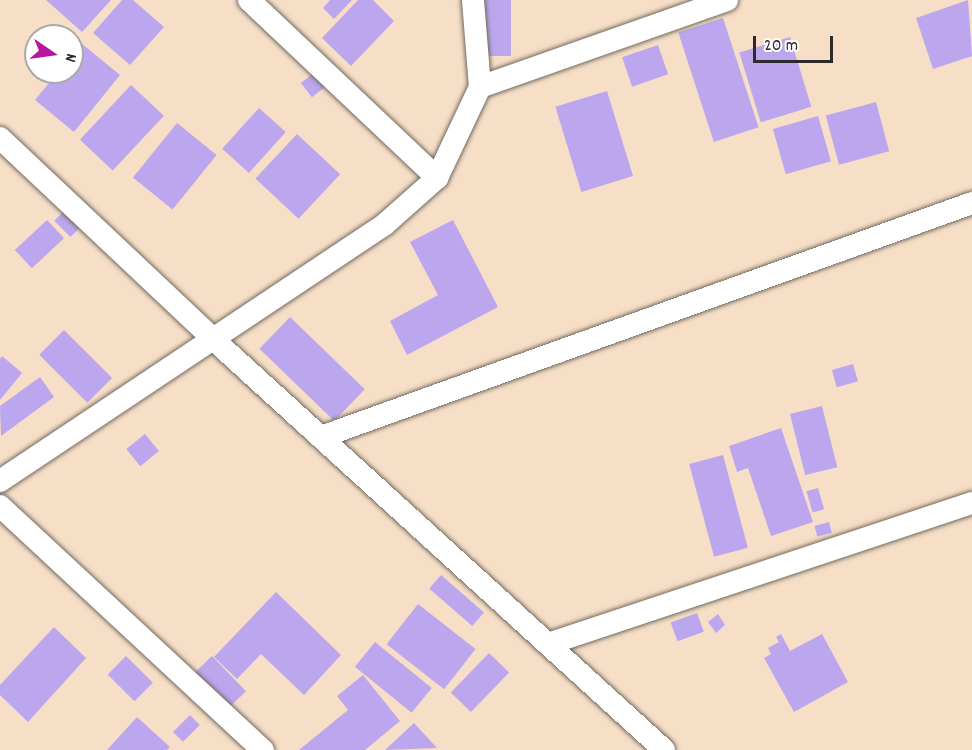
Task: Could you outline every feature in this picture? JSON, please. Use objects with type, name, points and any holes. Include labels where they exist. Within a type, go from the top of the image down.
[{"type":"street","points":[[249,0],[437,178]]},
{"type":"street","points":[[0,481],[384,225],[437,178],[480,87],[472,0]]},
{"type":"street","points":[[480,87],[727,0]]},
{"type":"street","points":[[0,138],[213,339],[664,750]]},
{"type":"street","points":[[321,437],[972,203]]},
{"type":"street","points":[[548,644],[972,502]]},
{"type":"street","points":[[0,507],[263,750]]},
{"type":"building","points":[[46,0],[111,0],[84,30],[84,24],[73,24]]},
{"type":"building","points":[[122,0],[133,0],[164,27],[130,65],[93,33]]},
{"type":"building","points":[[330,0],[352,0],[334,19],[323,8]]},
{"type":"building","points":[[358,0],[373,0],[394,21],[351,66],[322,38]]},
{"type":"building","points":[[480,0],[511,0],[511,56],[480,56]]},
{"type":"building","points":[[968,0],[972,56],[933,69],[916,18]]},
{"type":"building","points":[[723,18],[759,127],[714,142],[678,33]]},
{"type":"building","points":[[790,37],[811,107],[761,122],[739,52]]},
{"type":"building","points":[[84,45],[120,75],[74,132],[35,100],[48,84],[84,84]]},
{"type":"building","points":[[658,45],[668,74],[632,87],[622,57]]},
{"type":"building","points":[[315,72],[326,86],[312,97],[301,83]]},
{"type":"building","points":[[131,85],[164,116],[113,171],[80,140]]},
{"type":"building","points":[[607,91],[633,176],[581,192],[555,107]]},
{"type":"building","points":[[876,102],[889,151],[839,165],[826,115]]},
{"type":"building","points":[[259,108],[286,132],[249,173],[222,149]]},
{"type":"building","points":[[818,116],[831,161],[786,174],[773,129]]},
{"type":"building","points":[[177,123],[217,155],[173,209],[133,177]]},
{"type":"building","points":[[297,134],[340,174],[299,219],[255,179]]},
{"type":"building","points":[[67,208],[83,224],[71,237],[54,221]]},
{"type":"building","points":[[47,220],[64,238],[32,268],[15,250]]},
{"type":"building","points":[[453,220],[498,307],[407,355],[390,321],[438,295],[410,242]]},
{"type":"building","points":[[290,317],[365,389],[334,421],[259,349]]},
{"type":"building","points":[[64,330],[112,378],[87,403],[39,355]]},
{"type":"building","points":[[2,356],[22,373],[0,400],[0,359]]},
{"type":"building","points":[[853,364],[858,381],[837,387],[832,370]]},
{"type":"building","points":[[40,377],[54,397],[1,436],[0,406]]},
{"type":"building","points":[[822,406],[837,467],[805,475],[790,414]]},
{"type":"building","points":[[781,428],[813,522],[771,536],[748,468],[737,472],[729,446]]},
{"type":"building","points":[[145,434],[159,451],[140,466],[126,449]]},
{"type":"building","points":[[723,455],[748,548],[714,557],[689,464]]},
{"type":"building","points":[[818,488],[824,509],[813,512],[806,491]]},
{"type":"building","points":[[829,522],[832,533],[817,537],[815,526]]},
{"type":"building","points":[[441,575],[484,612],[472,626],[429,589]]},
{"type":"building","points":[[276,592],[341,655],[304,695],[261,654],[237,679],[214,657]]},
{"type":"building","points":[[418,604],[476,649],[444,689],[387,644]]},
{"type":"building","points":[[697,613],[704,632],[678,641],[671,623]]},
{"type":"building","points":[[718,614],[725,625],[716,633],[708,622]]},
{"type":"building","points":[[54,627],[86,658],[28,722],[0,695],[0,685]]},
{"type":"building","points":[[781,634],[790,651],[822,634],[848,682],[794,712],[764,658],[771,654],[768,648],[779,642],[776,637]]},
{"type":"building","points":[[375,642],[432,688],[412,713],[355,667]]},
{"type":"building","points":[[489,653],[509,672],[471,712],[451,693]]},
{"type":"building","points":[[126,656],[153,683],[134,701],[108,674]]},
{"type":"building","points":[[212,656],[246,691],[228,709],[194,673]]},
{"type":"building","points":[[363,675],[400,721],[365,750],[299,750],[348,710],[337,696]]},
{"type":"building","points":[[190,715],[200,725],[183,742],[173,732]]},
{"type":"building","points":[[137,717],[170,747],[167,750],[107,750]]},
{"type":"building","points":[[414,723],[437,748],[385,750]]}]
